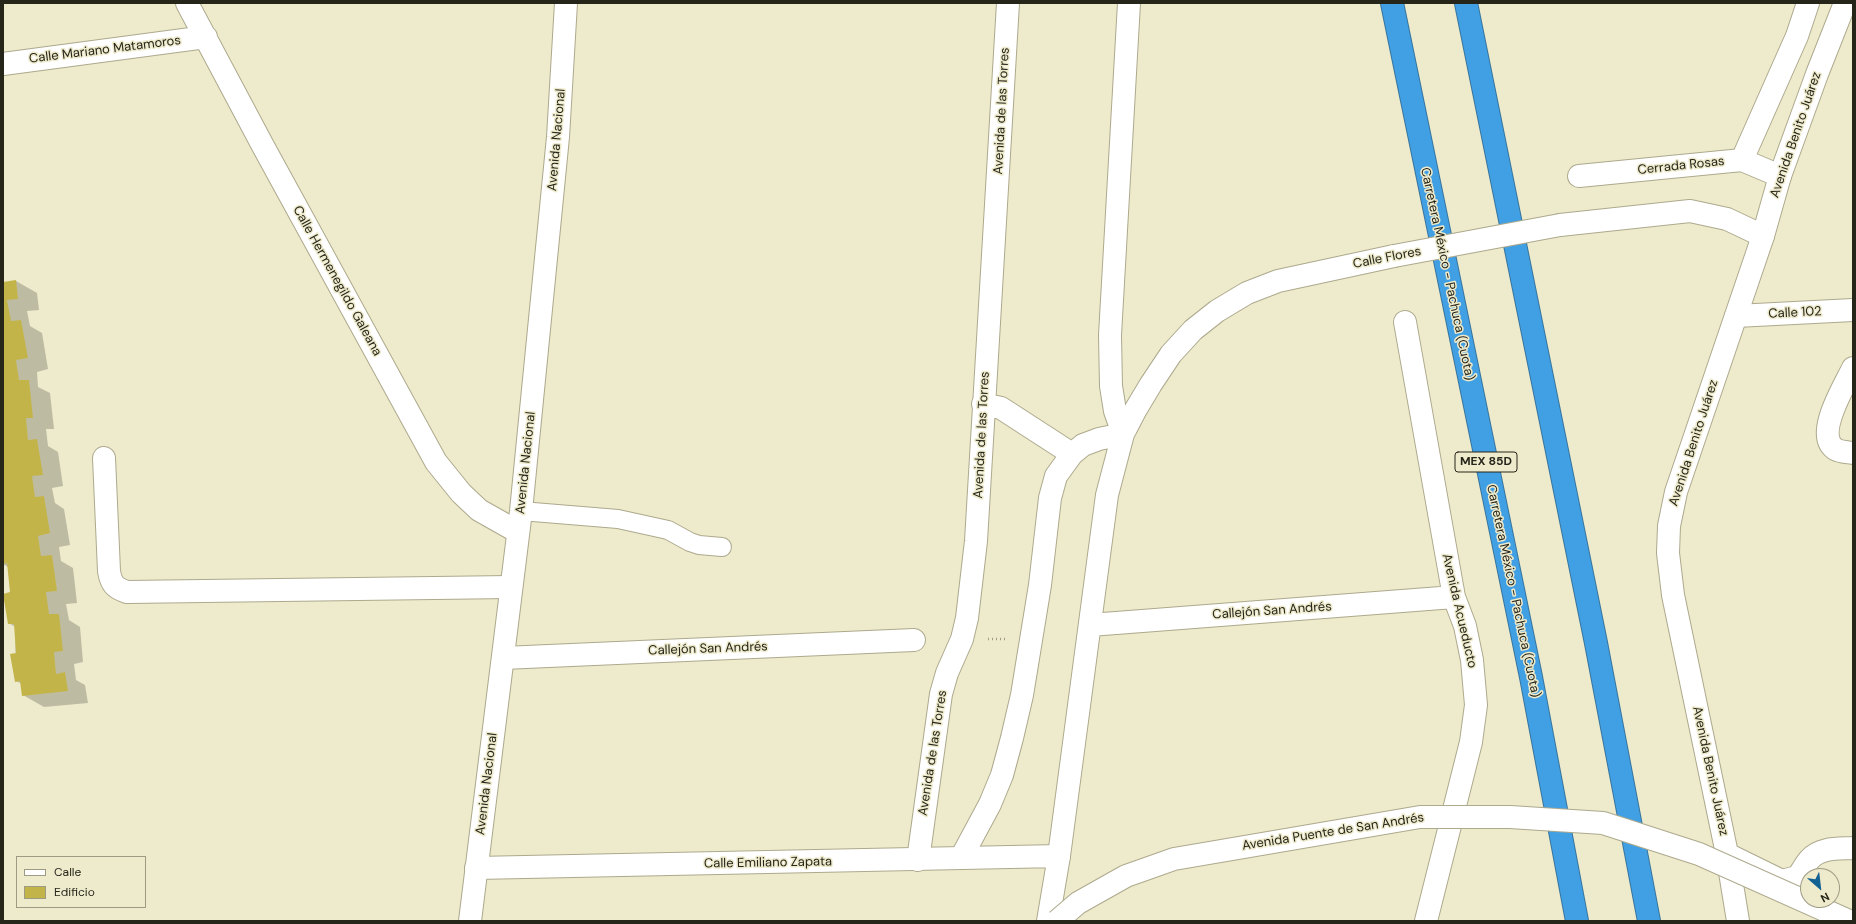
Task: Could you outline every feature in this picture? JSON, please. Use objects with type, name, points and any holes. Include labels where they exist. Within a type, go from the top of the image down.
[{"type":"highway","name":"Carretera México - Pachuca (Cuota)","points":[[1392,3],[1531,677],[1577,921]]},
{"type":"highway","points":[[1466,3],[1593,627],[1650,921]]},
{"type":"street","name":"Calle Hermenegildo Galeana","points":[[187,3],[263,146],[436,462],[461,493],[479,510],[518,532]]},
{"type":"street","name":"Avenida Nacional","points":[[470,921],[503,658],[510,587],[521,511],[558,137],[566,3]]},
{"type":"street","name":"Avenida de las Torres","points":[[918,860],[941,694],[947,673],[962,639],[967,618],[976,541],[1008,3]]},
{"type":"street","points":[[1048,921],[1059,856],[1108,495],[1123,434],[1115,411],[1111,386],[1110,334],[1129,3]]},
{"type":"street","points":[[1742,160],[1797,36],[1808,3]]},
{"type":"street","name":"Avenida Benito Juárez","points":[[1738,921],[1728,854],[1673,595],[1668,553],[1669,526],[1676,492],[1763,236],[1780,176],[1817,74],[1845,3]]},
{"type":"street","name":"Calle Mariano Matamoros","points":[[3,64],[206,37]]},
{"type":"street","name":"Cerrada Rosas","points":[[1579,176],[1742,160],[1780,176]]},
{"type":"street","name":"Calle Flores","points":[[1123,434],[1151,384],[1172,354],[1193,330],[1217,311],[1247,292],[1278,281],[1394,256],[1560,225],[1690,211],[1727,219],[1763,236]]},
{"type":"street","name":"Calle 102","points":[[1736,316],[1853,310]]},
{"type":"street","name":"Avenida Acueducto","points":[[1405,322],[1454,597],[1465,626],[1472,660],[1476,705],[1471,742],[1426,921]]},
{"type":"street","points":[[1853,368],[1830,416],[1827,435],[1834,448],[1853,454]]},
{"type":"street","points":[[983,404],[1001,408],[1072,454]]},
{"type":"street","points":[[961,858],[990,804],[1002,774],[1012,738],[1022,695],[1040,586],[1050,498],[1056,476],[1072,454],[1083,445],[1099,439],[1123,434]]},
{"type":"street","points":[[104,458],[109,571],[110,580],[117,589],[127,592],[510,587]]},
{"type":"street","name":"Callejón San Andrés","points":[[1090,625],[1454,597]]},
{"type":"street","name":"Callejón San Andrés","points":[[503,658],[914,640]]},
{"type":"street","name":"Avenida Puente de San Andrés","points":[[1057,921],[1078,903],[1126,876],[1174,859],[1420,817],[1510,817],[1603,823],[1700,854],[1848,921]]},
{"type":"street","points":[[1728,854],[1782,881],[1797,877],[1810,859],[1818,852],[1853,848]]},
{"type":"street","name":"Calle Emiliano Zapata","points":[[476,868],[1059,856]]},
{"type":"lane","points":[[521,511],[618,519],[668,530],[690,542],[699,545],[722,546]]},
{"type":"building","points":[[16,280],[18,299],[7,300],[11,321],[21,320],[28,358],[16,360],[19,380],[29,380],[33,418],[26,418],[28,440],[37,439],[43,475],[32,476],[35,497],[44,496],[50,533],[38,536],[41,556],[52,555],[57,591],[46,592],[49,614],[59,614],[63,651],[54,652],[56,674],[65,672],[68,691],[22,696],[20,681],[15,682],[10,654],[16,653],[14,624],[8,624],[3,594],[10,592],[7,563],[3,564],[3,282]]}]
